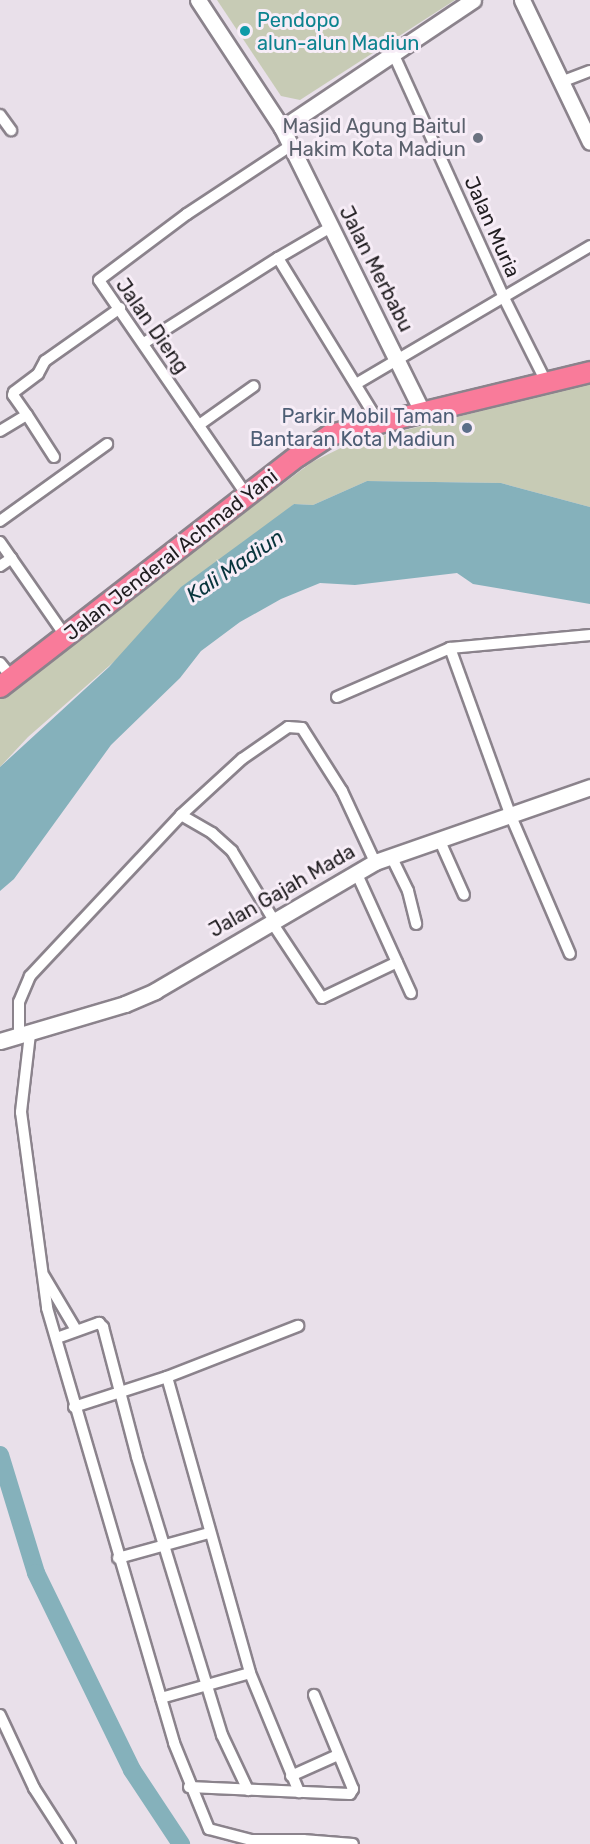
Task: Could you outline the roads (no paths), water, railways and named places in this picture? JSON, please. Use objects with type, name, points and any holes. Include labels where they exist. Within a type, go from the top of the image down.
[{"type":"highway","name":"Jalan Jenderal Achmad Yani","points":[[4,676],[66,637],[315,444],[330,435],[590,372]]},
{"type":"street","name":"Jalan Merbabu","points":[[198,0],[282,128],[422,411]]},
{"type":"street","points":[[282,128],[473,0]]},
{"type":"street","points":[[522,0],[590,142]]},
{"type":"street","name":"Jalan Muria","points":[[393,53],[503,296],[546,382]]},
{"type":"street","points":[[561,82],[590,71]]},
{"type":"street","points":[[0,115],[11,130]]},
{"type":"street","name":"Jalan Dieng","points":[[248,497],[99,279],[290,146]]},
{"type":"street","points":[[144,343],[331,227]]},
{"type":"street","points":[[356,384],[590,246]]},
{"type":"street","points":[[278,258],[379,423]]},
{"type":"street","points":[[54,458],[12,395],[38,374],[45,361],[120,308]]},
{"type":"street","points":[[198,424],[254,386]]},
{"type":"street","points":[[0,431],[27,415]]},
{"type":"street","points":[[0,521],[106,444]]},
{"type":"street","points":[[0,542],[66,637]]},
{"type":"street","points":[[0,566],[12,558]]},
{"type":"street","points":[[337,697],[450,648],[590,635]]},
{"type":"street","points":[[450,648],[510,814],[570,954]]},
{"type":"street","points":[[353,1844],[251,1842],[209,1829],[189,1787],[74,1407],[41,1271],[21,1112],[24,1035],[17,1011],[23,986],[181,815],[242,759],[288,727],[298,725],[342,791],[375,862]]},
{"type":"street","name":"Jalan Gajah Mada","points":[[0,1041],[125,1004],[155,991],[272,920],[375,862],[590,787]]},
{"type":"street","points":[[181,815],[212,833],[232,851],[321,998],[397,962]]},
{"type":"street","points":[[439,838],[464,895]]},
{"type":"street","points":[[391,856],[416,924]]},
{"type":"street","points":[[356,872],[411,993]]},
{"type":"street","points":[[41,1271],[76,1330]]},
{"type":"street","points":[[57,1338],[76,1330],[101,1324],[122,1391],[163,1545],[206,1685],[222,1735],[248,1790]]},
{"type":"street","points":[[74,1407],[167,1377],[298,1326]]},
{"type":"street","points":[[167,1377],[250,1673],[299,1792]]},
{"type":"street","points":[[118,1558],[209,1533]]},
{"type":"street","points":[[161,1698],[250,1673]]},
{"type":"street","points":[[189,1787],[350,1794],[353,1789],[314,1695]]},
{"type":"street","points":[[0,1715],[34,1788],[70,1844]]},
{"type":"street","points":[[291,1776],[338,1755]]},
{"type":"water","name":"Kali Madiun","points":[[367,481],[501,483],[590,507],[590,604],[473,584],[457,573],[355,585],[320,583],[281,599],[240,622],[201,651],[180,678],[111,745],[14,879],[0,891],[0,767],[109,667],[181,587],[294,504],[313,505]]},
{"type":"waterway","points":[[0,1455],[36,1573],[132,1770],[181,1844]]},
{"type":"place","name":"Pendopo alun-alun Madiun","points":[[245,31]]},
{"type":"place","name":"Masjid Agung Baitul Hakim Kota Madiun","points":[[478,138]]},
{"type":"place","name":"Parkir Mobil Taman Bantaran Kota Madiun","points":[[467,428]]}]
